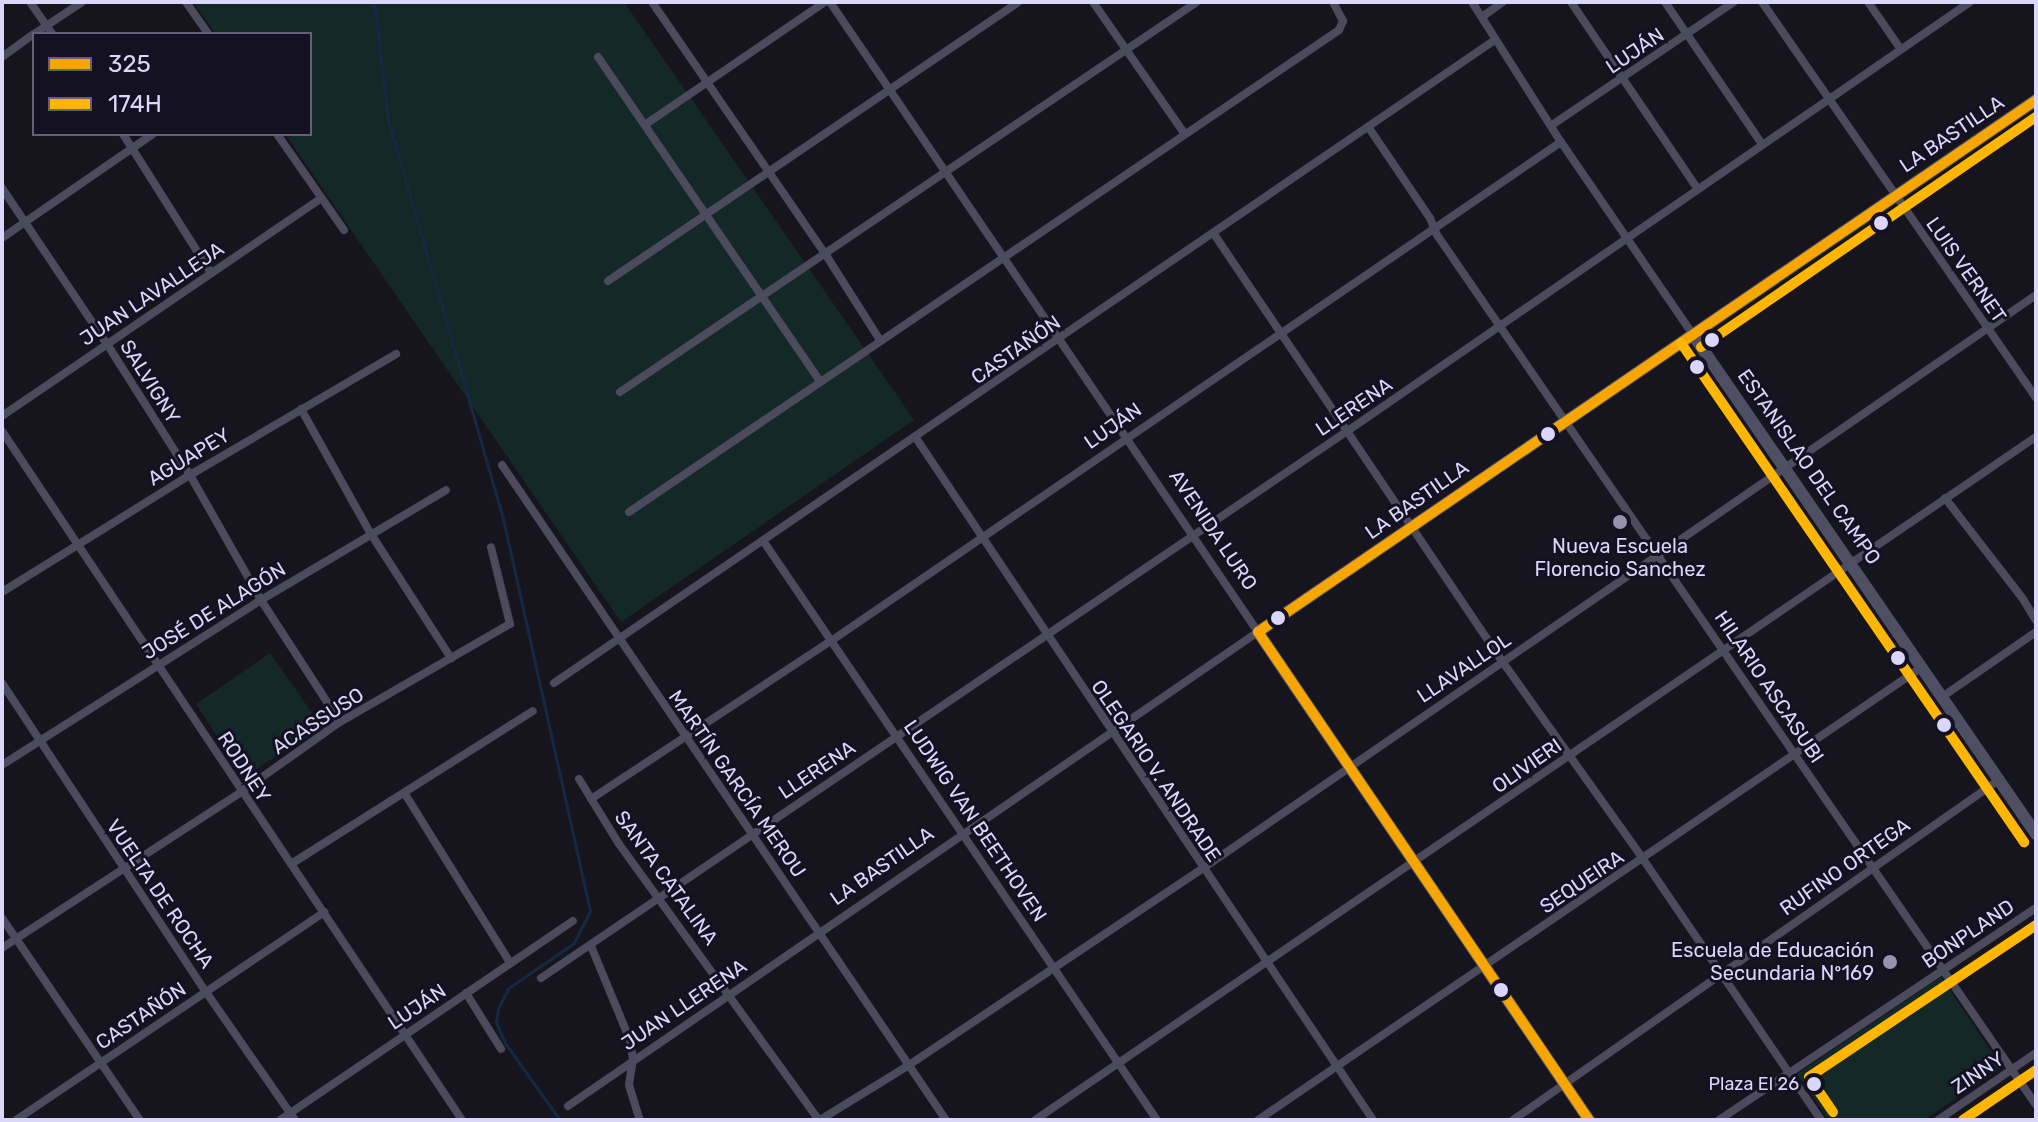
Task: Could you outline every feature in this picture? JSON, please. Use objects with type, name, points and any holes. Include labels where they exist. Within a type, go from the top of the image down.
[{"type":"street","points":[[30,2],[50,32]]},
{"type":"street","points":[[37,32],[82,2]]},
{"type":"street","points":[[186,2],[207,32]]},
{"type":"street","points":[[652,2],[826,255],[880,340]]},
{"type":"street","points":[[646,124],[828,2]]},
{"type":"street","name":"AVENIDA LURO","points":[[828,2],[1589,1120]]},
{"type":"street","points":[[608,281],[1018,2]]},
{"type":"street","points":[[1093,2],[1184,133]]},
{"type":"street","points":[[620,392],[1197,2]]},
{"type":"street","points":[[629,512],[1339,30],[1343,21],[1333,2]]},
{"type":"street","name":"ESTANISLAO DEL CAMPO","points":[[1472,2],[1561,142],[2035,830]]},
{"type":"street","points":[[1482,17],[1503,2]]},
{"type":"street","points":[[1571,2],[1697,188]]},
{"type":"street","points":[[1665,2],[1762,144]]},
{"type":"street","name":"LUJÁN","points":[[1552,125],[1734,2]]},
{"type":"street","name":"LUIS VERNET","points":[[1762,2],[1827,101],[2036,398]]},
{"type":"street","points":[[1868,2],[1900,48]]},
{"type":"street","name":"LLERENA","points":[[753,834],[1346,432],[1964,4]]},
{"type":"street","points":[[2,57],[32,35]]},
{"type":"street","name":"CASTAÑÓN","points":[[554,683],[1495,40]]},
{"type":"street","points":[[598,57],[820,381]]},
{"type":"street","name":"LA BASTILLA","points":[[820,932],[2036,100]]},
{"type":"street","name":"HILARIO ASCASUBI","points":[[1369,128],[1566,422],[2036,1105]]},
{"type":"street","points":[[124,136],[211,273]]},
{"type":"street","points":[[2,238],[150,136]]},
{"type":"street","points":[[278,136],[344,230]]},
{"type":"street","name":"LUJÁN","points":[[591,799],[831,641],[1433,225],[1561,142]]},
{"type":"street","name":"SALVIGNY","points":[[2,188],[190,475],[261,600],[340,722]]},
{"type":"street","name":"JUAN LAVALLEJA","points":[[2,416],[321,198]]},
{"type":"street","points":[[1214,234],[1502,661],[1643,859],[1821,1120]]},
{"type":"street","name":"LLAVALLOL","points":[[909,1065],[1202,869],[2036,295]]},
{"type":"street","name":"AGUAPEY","points":[[2,592],[190,475],[396,354]]},
{"type":"street","points":[[301,409],[371,534],[451,658]]},
{"type":"street","name":"RODNEY","points":[[2,431],[462,1120]]},
{"type":"street","name":"OLIVIERI","points":[[1035,1120],[1268,964],[2036,437]]},
{"type":"street","name":"OLEGARIO V. ANDRADE","points":[[916,438],[1373,1120]]},
{"type":"street","name":"MARTÍN GARCÍA MEROU","points":[[502,465],[946,1120]]},
{"type":"street","name":"JOSÉ DE ALAGÓN","points":[[2,765],[261,600],[446,490]]},
{"type":"street","points":[[1945,498],[2023,599],[2036,621]]},
{"type":"street","name":"LUDWIG VAN BEETHOVEN","points":[[764,542],[965,833],[1157,1120]]},
{"type":"street","name":"ACASSUSO","points":[[2,948],[241,792],[340,722],[510,624],[491,547]]},
{"type":"street","points":[[1942,697],[2036,632]]},
{"type":"street","name":"SEQUEIRA","points":[[1258,1120],[1922,667]]},
{"type":"street","name":"VUELTA DE ROCHA","points":[[2,683],[124,870],[293,1116]]},
{"type":"street","points":[[291,864],[533,711]]},
{"type":"street","name":"SANTA CATALINA","points":[[579,779],[659,898],[820,1120]]},
{"type":"street","name":"RUFINO ORTEGA","points":[[1513,1120],[1999,780]]},
{"type":"street","points":[[405,794],[510,963]]},
{"type":"street","points":[[541,978],[753,834]]},
{"type":"street","name":"BONPLAND","points":[[1719,1120],[2036,908]]},
{"type":"street","name":"CASTAÑÓN","points":[[16,1120],[324,912]]},
{"type":"street","points":[[2,918],[140,1120]]},
{"type":"street","name":"LUJÁN","points":[[280,1120],[293,1116],[405,1034],[573,921]]},
{"type":"street","name":"JUAN LLERENA","points":[[568,1106],[820,932]]},
{"type":"street","points":[[591,946],[630,1040],[633,1059],[629,1085],[640,1120]]},
{"type":"street","points":[[466,993],[501,1049]]},
{"type":"street","name":"ZINNY","points":[[1938,1120],[2036,1053]]},
{"type":"street","points":[[820,1120],[909,1065]]},
{"type":"green space","points":[[193,2],[624,2],[914,420],[621,622],[286,136],[312,136],[312,32],[215,32]]},
{"type":"green space","points":[[270,653],[322,727],[244,777],[196,704]]},
{"type":"green space","name":"Plaza El 26","points":[[1941,977],[2002,1067],[1924,1120],[1829,1120],[1797,1074]]},
{"type":"waterway","points":[[374,2],[388,120],[504,523],[590,911],[574,943],[507,989]]},
{"type":"waterway","points":[[508,989],[498,1009],[496,1022],[505,1043],[560,1120]]},
{"type":"transit line","name":"325","points":[[1258,632],[2036,100]]},
{"type":"transit line","name":"174H","points":[[1701,347],[2036,117]]},
{"type":"transit line","name":"174H","points":[[1681,343],[2024,842]]},
{"type":"transit line","name":"325","points":[[1258,632],[1589,1120]]},
{"type":"transit line","name":"174H","points":[[1833,1112],[1809,1077],[2036,925]]},
{"type":"transit line","name":"174H","points":[[1963,1120],[2036,1070]]},
{"type":"place","name":"Nueva Escuela Florencio Sanchez","points":[[1620,522]]},
{"type":"place","name":"Escuela de Educación Secundaria Nº169","points":[[1890,962]]},
{"type":"place","name":"Plaza El 26","points":[[1814,1084]]}]
